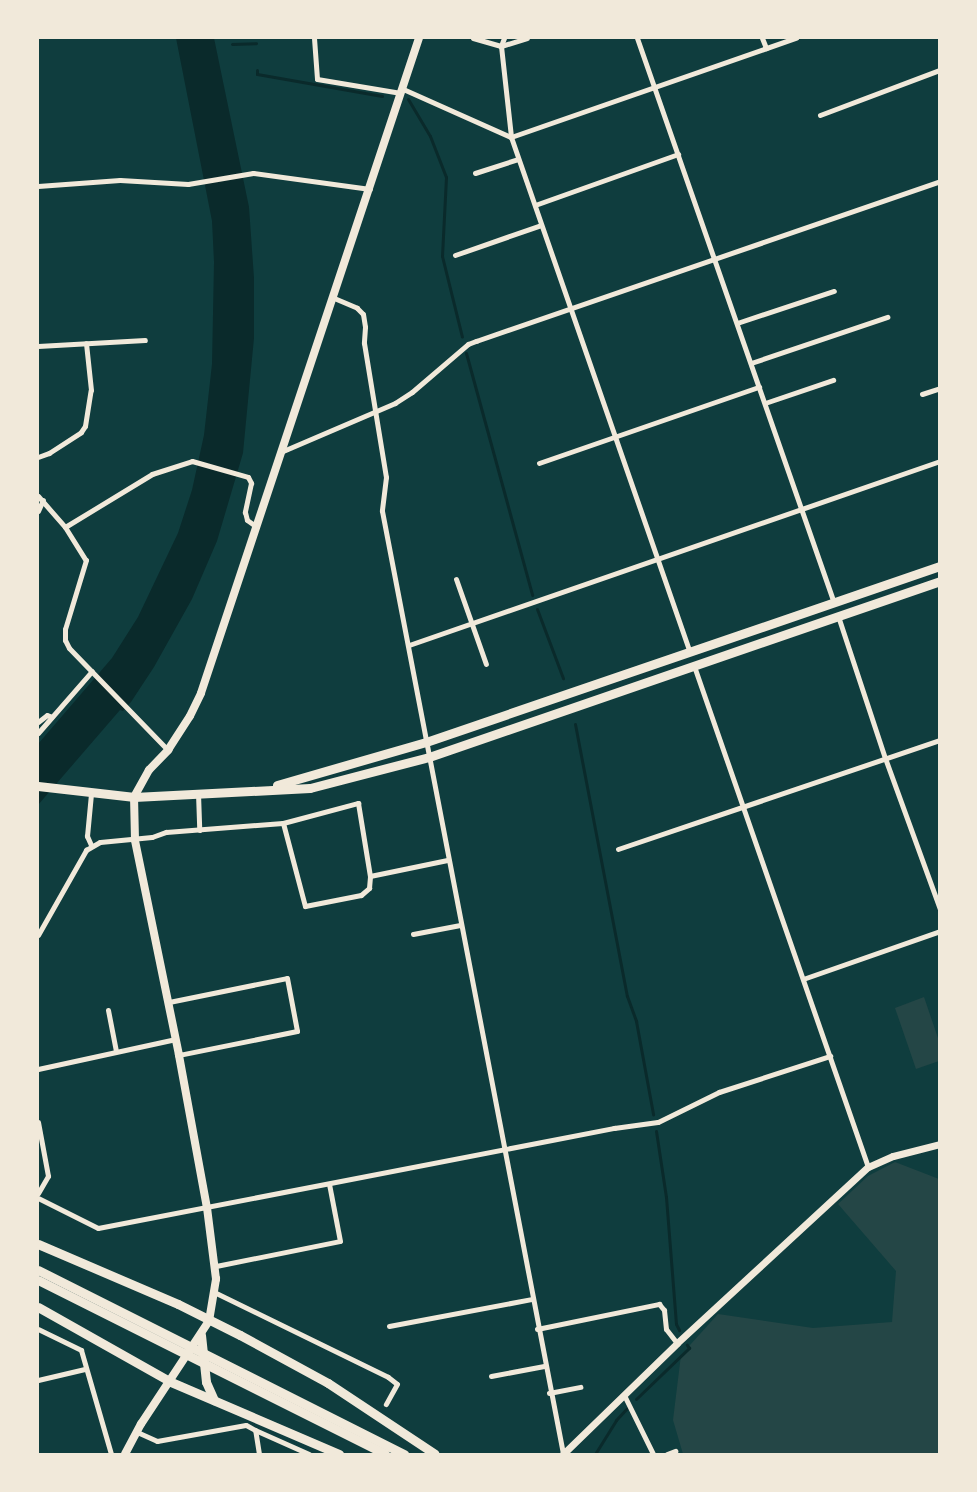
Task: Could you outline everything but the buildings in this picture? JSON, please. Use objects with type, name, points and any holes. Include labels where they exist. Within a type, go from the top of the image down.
[{"type":"highway","points":[[269,788],[426,742],[939,566]]},
{"type":"highway","points":[[38,786],[91,794],[135,797],[269,788],[310,788],[429,757],[939,581]]},
{"type":"highway","points":[[38,1244],[178,1304],[328,1383],[435,1455]]},
{"type":"highway","points":[[38,1270],[168,1340]]},
{"type":"highway","points":[[38,1280],[168,1340],[404,1455]]},
{"type":"highway","points":[[38,1307],[171,1382],[339,1455]]},
{"type":"highway","points":[[201,1335],[206,1382],[214,1400]]},
{"type":"highway","points":[[221,1366],[385,1455]]},
{"type":"main road","points":[[125,1455],[137,1432],[209,1321],[216,1293],[216,1266],[207,1208],[169,1002],[135,840],[135,797],[149,770],[168,750],[201,693],[419,38]]},
{"type":"street","points":[[314,38],[317,79],[402,91],[511,137],[796,38]]},
{"type":"street","points":[[473,38],[501,46],[527,38]]},
{"type":"street","points":[[504,38],[501,46],[511,137],[689,650]]},
{"type":"street","points":[[637,38],[834,603]]},
{"type":"street","points":[[762,38],[766,48]]},
{"type":"street","points":[[820,115],[939,70]]},
{"type":"street","points":[[535,206],[678,154]]},
{"type":"street","points":[[475,174],[519,159]]},
{"type":"street","points":[[38,186],[120,180],[166,184],[198,182],[246,173],[370,189]]},
{"type":"street","points":[[283,450],[395,403],[412,392],[468,344],[939,181]]},
{"type":"street","points":[[455,255],[542,225]]},
{"type":"street","points":[[737,323],[834,291]]},
{"type":"street","points":[[334,298],[357,308],[363,314],[366,327],[364,343],[377,409],[386,477],[382,511],[549,1394],[563,1455]]},
{"type":"street","points":[[751,363],[887,317]]},
{"type":"street","points":[[38,346],[145,340]]},
{"type":"street","points":[[38,457],[65,442],[85,426],[91,390],[86,343]]},
{"type":"street","points":[[765,403],[833,380]]},
{"type":"street","points":[[539,463],[759,387]]},
{"type":"street","points":[[922,394],[939,388]]},
{"type":"street","points":[[408,645],[939,460]]},
{"type":"street","points":[[66,527],[153,474],[192,461],[242,474],[251,483],[245,512],[247,520],[257,527]]},
{"type":"street","points":[[38,496],[66,527],[87,563],[64,629],[65,640],[168,750]]},
{"type":"street","points":[[38,510],[43,500]]},
{"type":"street","points":[[456,579],[486,664]]},
{"type":"street","points":[[838,616],[885,758],[939,909]]},
{"type":"street","points":[[694,666],[868,1167]]},
{"type":"street","points":[[38,733],[92,671]]},
{"type":"street","points":[[38,722],[47,715],[52,717]]},
{"type":"street","points":[[618,849],[939,740]]},
{"type":"street","points":[[198,793],[199,830]]},
{"type":"street","points":[[91,794],[87,836],[91,845]]},
{"type":"street","points":[[38,935],[91,845],[100,842],[135,840],[166,832],[283,823],[358,803],[370,876],[369,888],[361,895],[305,906],[283,823]]},
{"type":"street","points":[[370,876],[447,860]]},
{"type":"street","points":[[413,934],[460,925]]},
{"type":"street","points":[[804,978],[939,931]]},
{"type":"street","points":[[169,1002],[287,978],[297,1031],[179,1055]]},
{"type":"street","points":[[108,1010],[116,1051]]},
{"type":"street","points":[[38,1069],[176,1038]]},
{"type":"street","points":[[38,1198],[98,1228],[504,1152],[614,1128],[658,1122],[719,1092],[830,1056]]},
{"type":"street","points":[[38,1122],[48,1176],[38,1193]]},
{"type":"street","points":[[563,1455],[677,1343],[868,1167],[892,1156],[939,1144]]},
{"type":"street","points":[[216,1266],[340,1241],[329,1184]]},
{"type":"street","points":[[216,1293],[388,1377],[397,1384],[386,1404]]},
{"type":"street","points":[[389,1326],[532,1299]]},
{"type":"street","points":[[537,1329],[659,1304],[664,1310],[666,1329],[677,1343]]},
{"type":"street","points":[[38,1329],[81,1350],[111,1455]]},
{"type":"street","points":[[491,1376],[544,1365]]},
{"type":"street","points":[[38,1380],[85,1369]]},
{"type":"street","points":[[549,1394],[580,1387]]},
{"type":"street","points":[[624,1395],[652,1455]]},
{"type":"street","points":[[137,1432],[157,1441],[246,1425],[309,1455]]},
{"type":"street","points":[[255,1430],[260,1455]]},
{"type":"street","points":[[667,1455],[675,1451]]},
{"type":"shaded area","points":[[176,38],[214,38],[249,207],[254,278],[254,338],[243,453],[217,541],[192,599],[154,667],[131,702],[123,711],[120,710],[38,805],[38,744],[112,658],[138,617],[178,533],[192,490],[204,435],[212,364],[214,262],[212,221]]},
{"type":"shaded area","points":[[924,997],[939,1041],[939,1061],[916,1069],[895,1008]]},
{"type":"shaded area","points":[[895,1162],[939,1179],[939,1454],[683,1454],[673,1420],[681,1355],[718,1314],[813,1328],[892,1322],[896,1271],[838,1204],[868,1176]]},
{"type":"waterway","points":[[232,44],[256,43]]},
{"type":"waterway","points":[[257,70],[257,74],[382,96]]},
{"type":"waterway","points":[[408,99],[430,136],[446,177],[442,256],[462,337]]},
{"type":"waterway","points":[[466,353],[532,595]]},
{"type":"waterway","points":[[537,609],[563,678]]},
{"type":"waterway","points":[[575,724],[627,996],[636,1021],[653,1114]]},
{"type":"waterway","points":[[656,1131],[666,1197],[676,1324],[679,1330]]},
{"type":"waterway","points":[[636,1399],[689,1348],[687,1345]]},
{"type":"waterway","points":[[595,1454],[616,1420],[627,1408]]}]
